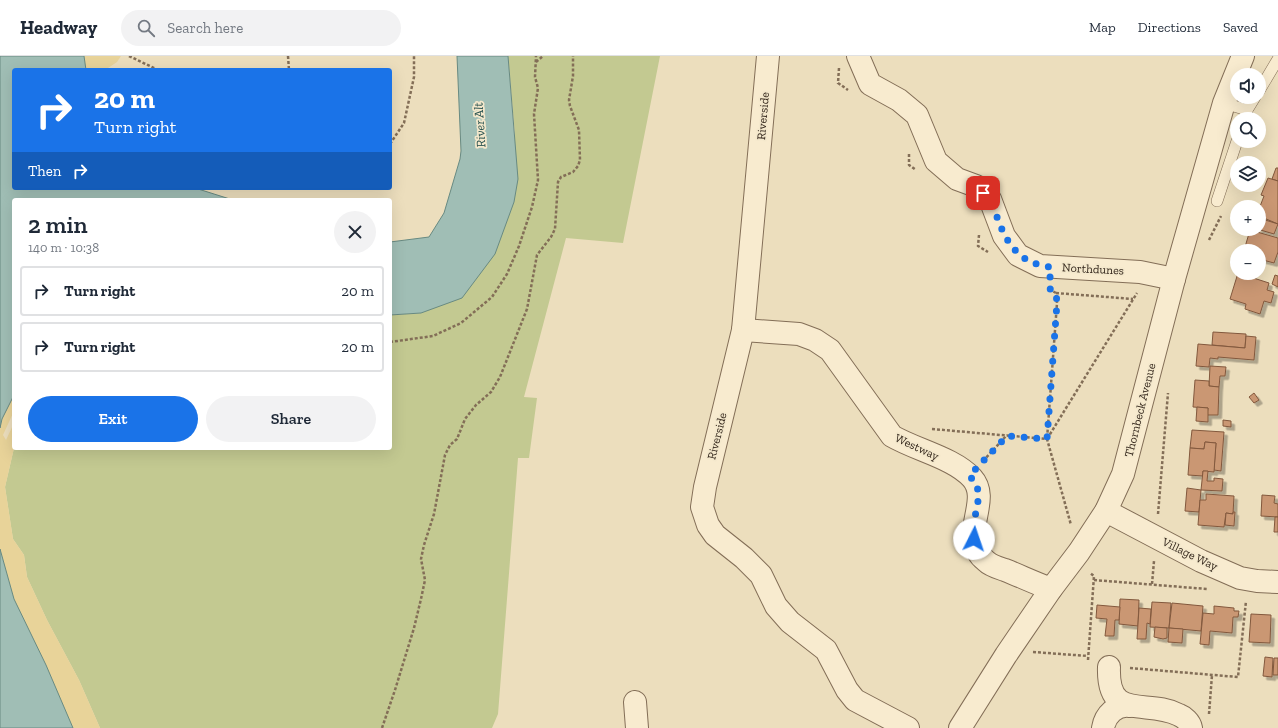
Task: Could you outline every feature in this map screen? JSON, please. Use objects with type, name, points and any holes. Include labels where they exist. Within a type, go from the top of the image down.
[{"type":"street","name":"Riverside","points":[[768,56],[744,330],[705,487],[702,507],[708,525],[715,535],[744,558],[761,575],[776,606],[790,622],[826,650],[846,690],[855,700],[908,728]]},
{"type":"street","name":"Northdunes","points":[[858,56],[870,84],[899,100],[917,115],[936,161],[957,179],[976,186],[990,199],[1004,236],[1018,255],[1040,266],[1140,272],[1174,279]]},
{"type":"street","name":"Thornbeck Avenue","points":[[960,728],[1050,589],[1079,552],[1106,511],[1123,474],[1174,279],[1224,103],[1243,56]]},
{"type":"street","name":"Westway","points":[[744,330],[799,334],[815,340],[830,350],[892,436],[958,465],[973,479],[978,489],[979,499],[974,523],[974,539],[978,554],[987,563],[1050,589]]},
{"type":"street","name":"Village Way","points":[[1106,511],[1201,561],[1240,578],[1257,581],[1278,582]]},
{"type":"street","points":[[1109,667],[1109,681],[1113,693],[1118,701],[1130,706]]},
{"type":"street","points":[[635,702],[637,728]]},
{"type":"street","points":[[1103,728],[1106,718],[1111,711],[1119,706],[1160,708],[1183,716],[1190,724],[1200,724]]},
{"type":"lane","points":[[1266,79],[1278,59]]},
{"type":"lane","points":[[1224,103],[1240,112]]},
{"type":"lane","points":[[1217,201],[1235,148]]},
{"type":"path","points":[[129,56],[154,68]]},
{"type":"path","points":[[288,56],[289,68]]},
{"type":"path","points":[[392,141],[404,122],[414,77],[414,56]]},
{"type":"path","points":[[392,342],[433,336],[462,323],[492,297],[507,274],[519,246],[532,207],[538,180],[534,127],[534,114],[538,88],[535,78],[536,56]]},
{"type":"path","points":[[536,62],[543,56]]},
{"type":"path","points":[[382,728],[397,683],[421,599],[425,580],[421,559],[434,514],[445,455],[450,445],[457,439],[465,419],[476,405],[490,392],[500,377],[527,309],[537,255],[551,237],[555,229],[558,182],[561,177],[573,172],[578,166],[580,160],[580,130],[569,100],[573,76],[573,56]]},
{"type":"path","points":[[1209,241],[1225,208],[1217,201]]},
{"type":"path","points":[[1051,267],[1049,288],[1056,293],[1133,299]]},
{"type":"path","points":[[1047,439],[1149,274]]},
{"type":"path","points":[[1056,293],[1057,303],[1047,439],[1083,567],[1094,576],[1088,664],[1238,677],[1246,600]]},
{"type":"path","points":[[1152,584],[1168,391]]},
{"type":"path","points":[[930,429],[1047,439]]},
{"type":"path","points":[[969,476],[1007,436]]},
{"type":"path","points":[[1094,580],[1207,589]]},
{"type":"path","points":[[1030,652],[1088,656]]},
{"type":"path","points":[[1200,724],[1212,675]]},
{"type":"green space","points":[[508,56],[660,56],[623,243],[566,238],[524,397],[537,398],[529,458],[518,458],[498,714],[492,728],[100,728],[79,680],[47,620],[27,577],[24,555],[13,539],[5,487],[14,450],[392,450],[392,315],[421,313],[515,135]]},
{"type":"sand","points":[[0,56],[121,56],[117,62],[108,68],[12,68]]},
{"type":"sand","points":[[12,301],[12,415],[3,435],[6,440],[12,427],[12,450],[14,450],[5,487],[13,539],[24,555],[27,577],[47,620],[79,680],[100,728],[0,728],[0,307]]},
{"type":"water","points":[[0,56],[84,56],[86,68],[12,68],[12,190],[201,190],[227,198],[12,198],[12,399],[2,419],[0,428]]},
{"type":"water","name":"River Alt","points":[[457,56],[508,56],[518,179],[514,202],[495,254],[462,298],[421,313],[392,315],[392,242],[429,237],[444,213],[461,151]]},
{"type":"water","points":[[0,549],[14,599],[46,665],[73,728],[0,728]]},
{"type":"building","points":[[1276,168],[1278,168],[1278,181],[1272,179]]},
{"type":"building","points":[[1268,178],[1278,181],[1278,224],[1266,219],[1266,200],[1262,200],[1264,196],[1261,195],[1262,192],[1266,192],[1266,183]]},
{"type":"building","points":[[1266,220],[1278,224],[1274,234],[1266,232]]},
{"type":"building","points":[[1266,235],[1278,238],[1278,252],[1274,263],[1266,261],[1266,244],[1246,244],[1248,236],[1266,236]]},
{"type":"building","points":[[1275,275],[1278,276],[1278,287],[1272,284]]},
{"type":"building","points":[[1236,280],[1260,280],[1269,283],[1267,290],[1274,292],[1271,303],[1264,301],[1260,314],[1245,309],[1246,304],[1230,299]]},
{"type":"building","points":[[1213,332],[1246,334],[1245,348],[1212,345]]},
{"type":"building","points":[[1246,336],[1256,337],[1254,360],[1218,357],[1218,359],[1210,358],[1209,367],[1196,366],[1198,344],[1245,348]]},
{"type":"building","points":[[1210,366],[1226,367],[1225,376],[1220,376],[1219,387],[1209,386]]},
{"type":"building","points":[[1195,380],[1209,381],[1209,386],[1219,387],[1218,415],[1207,415],[1208,408],[1193,407]]},
{"type":"building","points":[[1254,393],[1259,400],[1254,403],[1249,397]]},
{"type":"building","points":[[1197,407],[1208,408],[1208,422],[1196,421]]},
{"type":"building","points":[[1223,420],[1231,421],[1231,427],[1223,426]]},
{"type":"building","points":[[1192,430],[1224,432],[1221,471],[1214,470],[1216,443],[1205,442],[1204,449],[1190,448]]},
{"type":"building","points":[[1205,442],[1216,443],[1214,472],[1203,471],[1203,476],[1188,475],[1190,448],[1204,449]]},
{"type":"building","points":[[1203,471],[1208,471],[1207,481],[1214,481],[1214,478],[1223,479],[1222,491],[1201,490]]},
{"type":"building","points":[[1187,488],[1201,490],[1199,512],[1185,511]]},
{"type":"building","points":[[1206,494],[1234,496],[1233,514],[1226,513],[1224,527],[1198,525],[1200,500],[1206,500]]},
{"type":"building","points":[[1262,495],[1275,496],[1274,503],[1278,504],[1278,517],[1261,516]]},
{"type":"building","points":[[1233,512],[1235,512],[1234,526],[1225,525],[1226,513],[1233,514]]},
{"type":"building","points":[[1275,517],[1278,517],[1278,532],[1274,532]]},
{"type":"building","points":[[1120,599],[1139,600],[1138,626],[1119,624]]},
{"type":"building","points":[[1152,602],[1171,603],[1169,628],[1150,627]]},
{"type":"building","points":[[1172,603],[1203,606],[1201,631],[1169,628]]},
{"type":"building","points":[[1097,605],[1120,607],[1119,620],[1115,620],[1114,636],[1105,636],[1107,619],[1096,618]]},
{"type":"building","points":[[1214,606],[1234,608],[1234,611],[1239,611],[1238,617],[1233,617],[1232,633],[1210,631],[1209,645],[1200,644],[1203,613],[1214,614]]},
{"type":"building","points":[[1139,608],[1151,609],[1150,624],[1147,623],[1146,639],[1137,639]]},
{"type":"building","points":[[1251,614],[1271,615],[1270,643],[1249,642]]},
{"type":"building","points":[[1155,627],[1167,628],[1167,638],[1163,639],[1154,637]]},
{"type":"building","points":[[1169,628],[1183,629],[1182,643],[1168,642]]},
{"type":"building","points":[[1265,657],[1273,658],[1272,677],[1263,676]]},
{"type":"building","points":[[1274,658],[1278,658],[1278,675],[1273,675]]},
{"type":"route","points":[[974,539],[974,523],[979,499],[978,489],[973,479],[969,476],[1007,436],[1047,439],[1057,303],[1056,293],[1049,288],[1051,267],[1040,266],[1018,255],[1004,236],[990,199],[983,193]]}]
